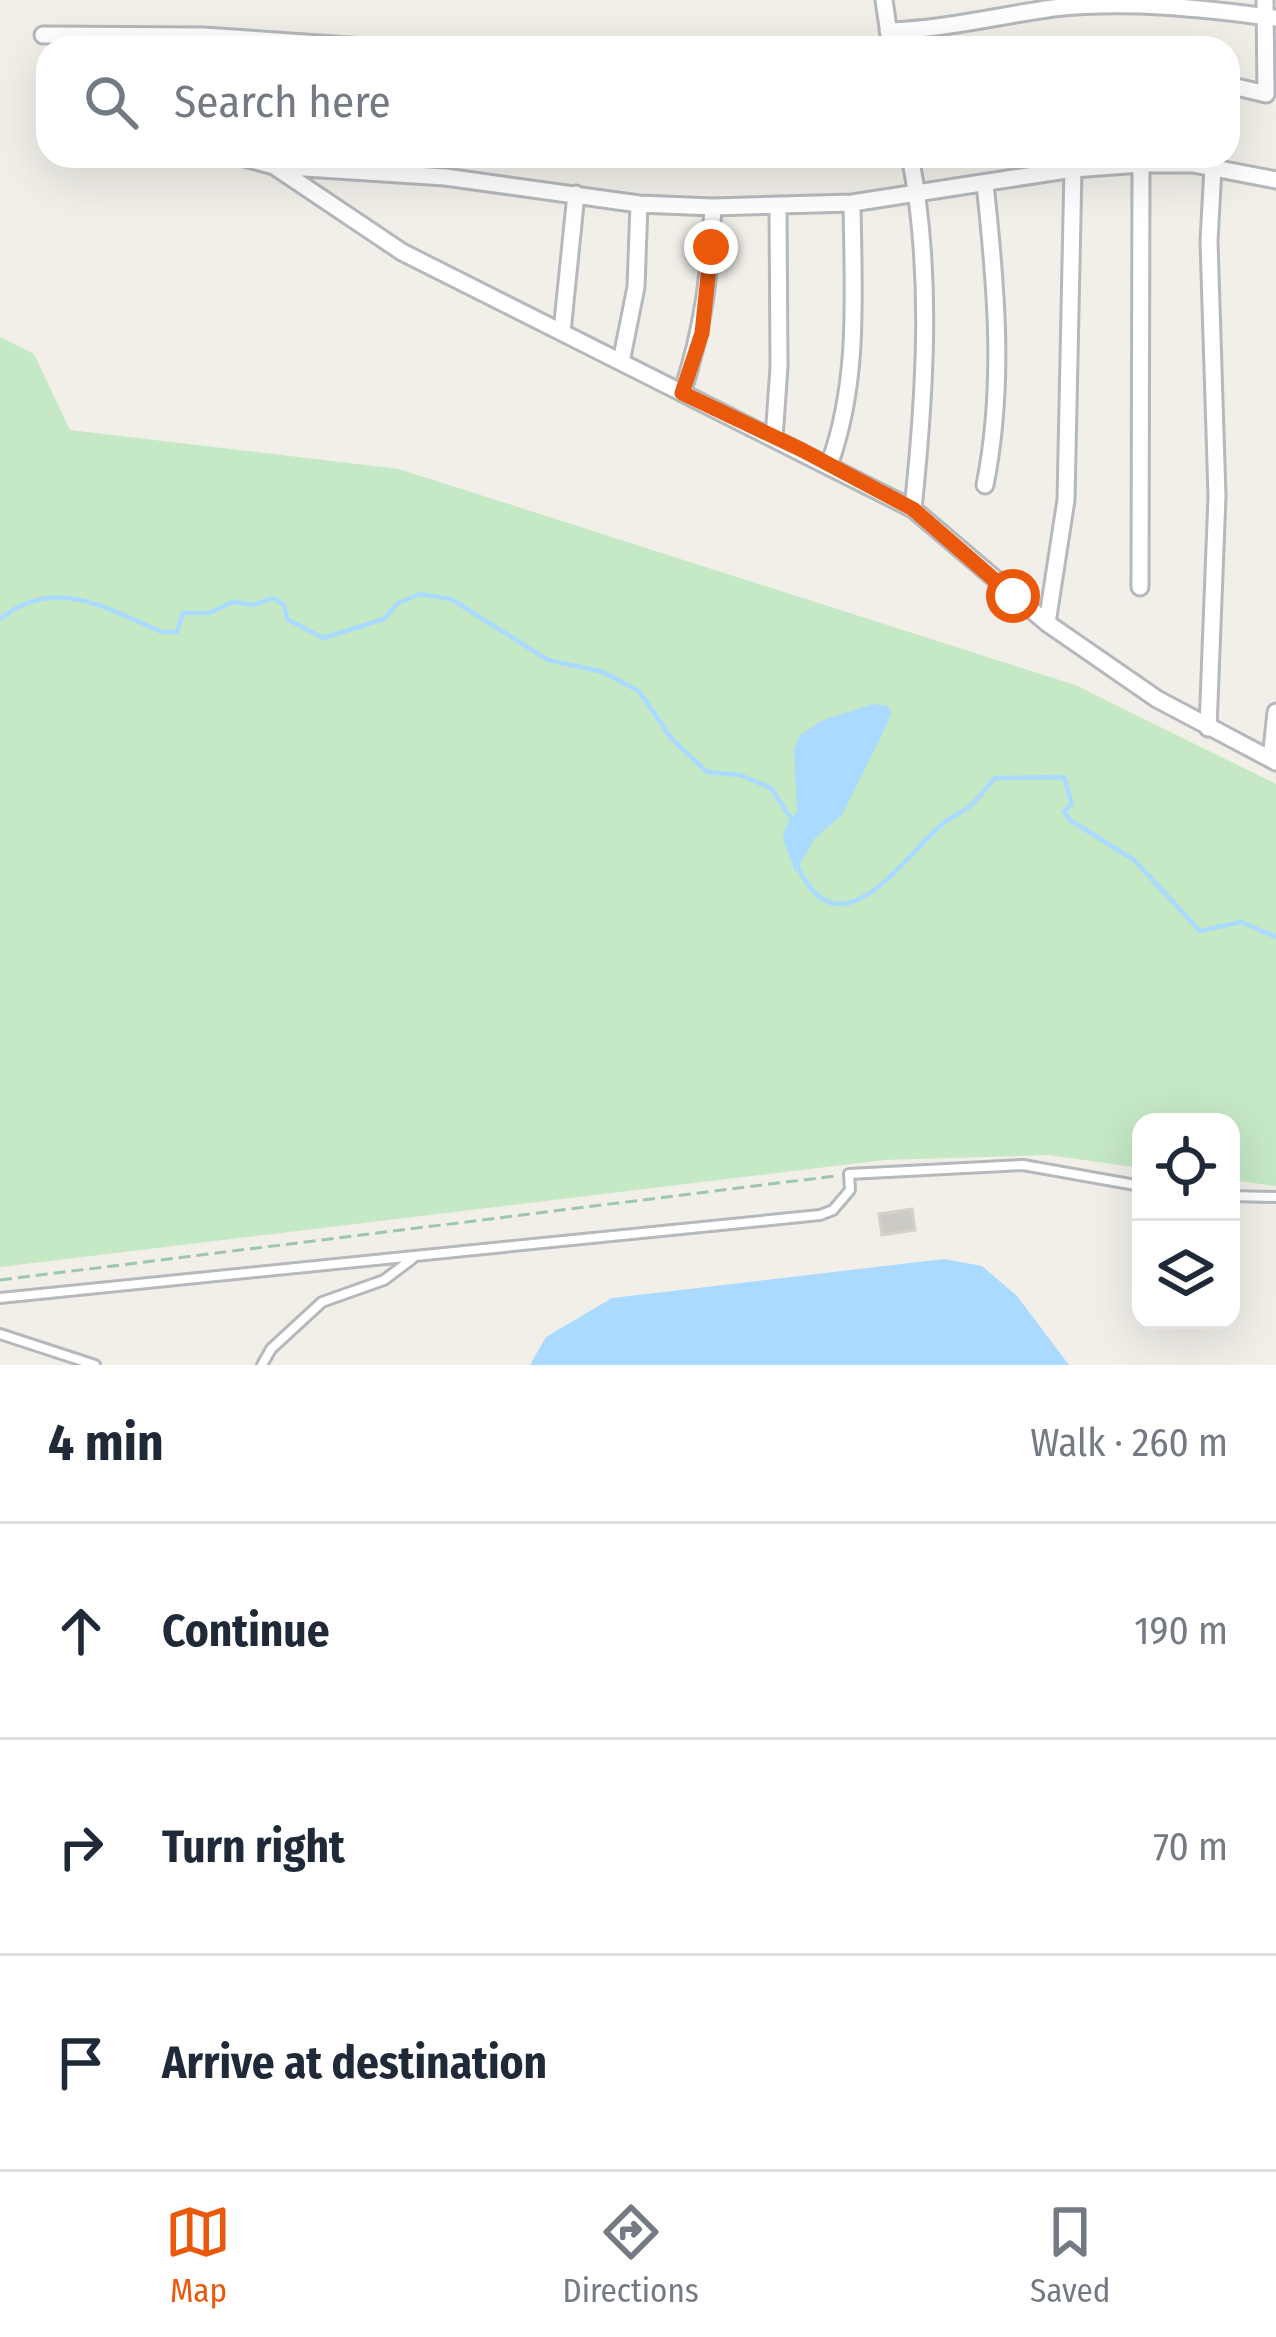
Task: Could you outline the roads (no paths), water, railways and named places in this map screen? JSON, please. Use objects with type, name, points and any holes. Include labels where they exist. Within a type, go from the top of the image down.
[{"type":"street","points":[[884,0],[889,36]]},
{"type":"street","points":[[903,36],[1053,8],[1154,2],[1269,12],[1271,94],[1240,88]]},
{"type":"street","points":[[43,35],[202,36]]},
{"type":"street","points":[[277,168],[402,252],[913,509],[1047,623],[1157,699],[1273,761],[1276,712]]},
{"type":"street","points":[[308,168],[445,176],[640,205],[713,207],[852,203],[1096,168]]},
{"type":"street","points":[[913,168],[918,194],[924,358],[913,509]]},
{"type":"street","points":[[1140,587],[1141,168]]},
{"type":"street","points":[[1208,728],[1217,496],[1210,241],[1213,168]]},
{"type":"street","points":[[1218,168],[1276,180]]},
{"type":"street","points":[[1047,623],[1066,500],[1073,170]]},
{"type":"street","points":[[985,184],[998,304],[994,436],[985,485]]},
{"type":"street","points":[[562,332],[575,194]]},
{"type":"street","points":[[829,465],[849,395],[854,324],[852,203]]},
{"type":"street","points":[[621,362],[636,287],[640,205]]},
{"type":"street","points":[[682,393],[702,333],[713,207]]},
{"type":"street","points":[[774,438],[779,367],[778,207]]},
{"type":"lane","points":[[0,1298],[820,1215],[833,1210],[850,1190],[849,1174],[1023,1165],[1132,1184]]},
{"type":"lane","points":[[1240,1196],[1276,1197]]},
{"type":"lane","points":[[262,1365],[272,1349],[322,1302],[384,1280],[414,1258]]},
{"type":"lane","points":[[0,1334],[95,1365]]},
{"type":"water","points":[[873,704],[888,706],[891,713],[885,728],[842,815],[815,838],[795,872],[783,838],[797,811],[794,750],[800,735],[823,720]]},
{"type":"water","points":[[944,1259],[982,1266],[1017,1296],[1069,1365],[530,1365],[546,1337],[612,1298]]},
{"type":"waterway","points":[[0,619],[21,606],[61,597],[100,606],[162,632],[177,632],[183,613],[209,613],[233,602],[254,605],[273,598],[284,605],[287,619],[323,638],[384,619],[398,603],[420,594],[451,599],[548,660],[603,672],[639,691],[671,738],[707,772],[740,775],[771,788],[792,820]]},
{"type":"waterway","points":[[798,867],[814,892],[832,903],[851,902],[888,878],[995,778],[1064,777],[1072,804],[1064,811],[1070,820],[1134,860],[1200,931],[1241,922],[1276,937]]}]
